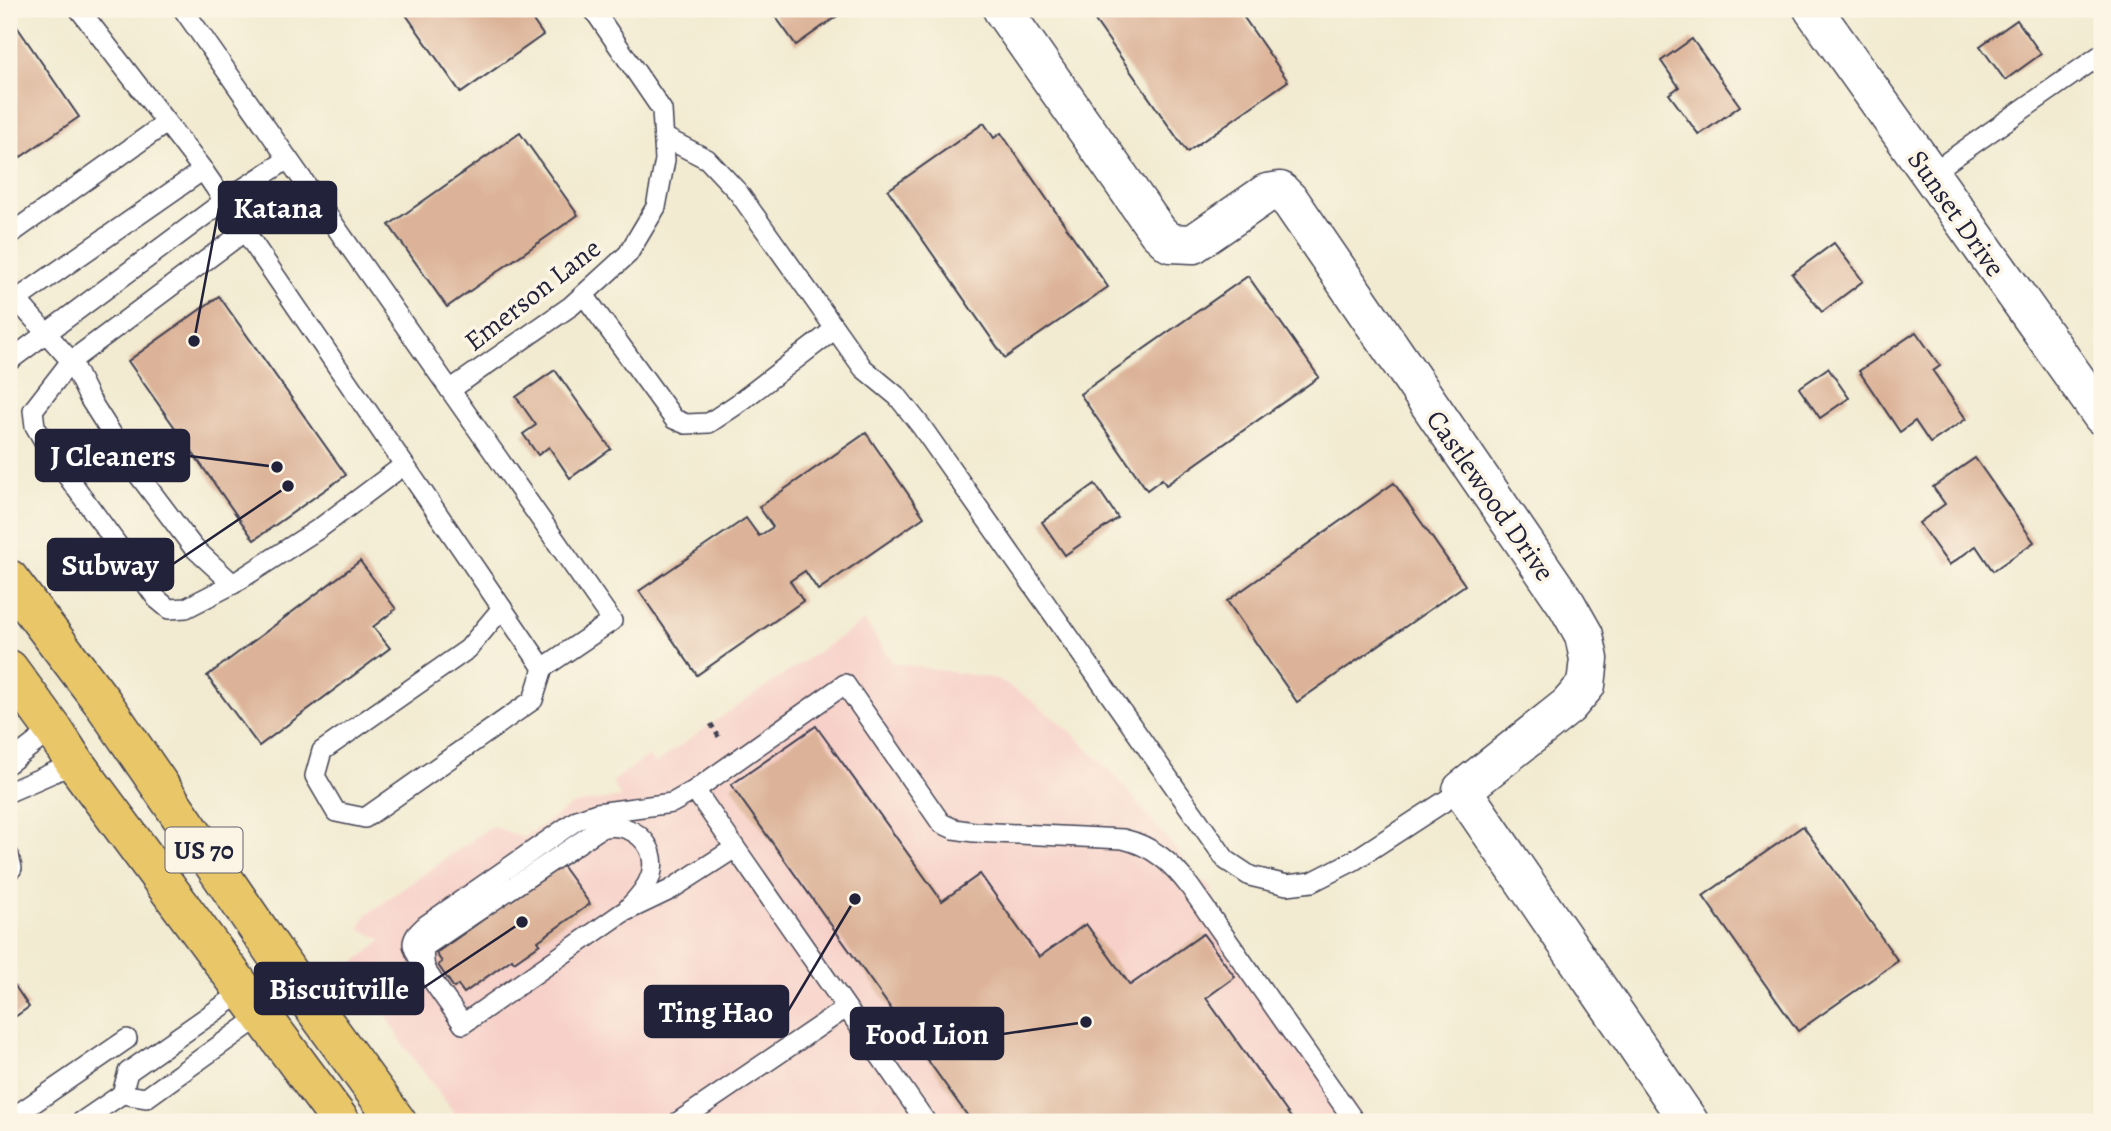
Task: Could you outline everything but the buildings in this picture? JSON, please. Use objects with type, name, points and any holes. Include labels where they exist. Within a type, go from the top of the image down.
[{"type":"highway","name":"US 70","points":[[9,579],[103,703],[289,974],[397,1122]]},
{"type":"highway","name":"US 70","points":[[9,669],[54,729],[75,763],[341,1122]]},
{"type":"street","name":"Castlewood Drive","points":[[1002,9],[1158,232],[1170,243],[1193,244],[1267,193],[1280,191],[1286,197],[1567,605],[1584,635],[1589,659],[1586,685],[1568,706],[1462,790]]},
{"type":"street","name":"Sunset Drive","points":[[1813,9],[2102,416]]},
{"type":"street","points":[[1462,790],[1689,1122]]},
{"type":"lane","points":[[79,9],[203,170],[542,668]]},
{"type":"lane","points":[[183,9],[612,621],[542,668],[533,700],[365,818],[335,812],[315,776],[322,751],[468,649],[502,608]]},
{"type":"lane","name":"Emerson Lane","points":[[450,390],[584,295],[628,254],[656,207],[665,160],[662,110],[593,9]]},
{"type":"lane","points":[[1930,174],[2102,54]]},
{"type":"lane","points":[[9,234],[166,123]]},
{"type":"lane","points":[[664,136],[707,159],[738,192],[863,369],[898,397],[921,426],[1226,860],[1250,876],[1287,885],[1312,882],[1353,861],[1462,790]]},
{"type":"lane","points":[[9,361],[224,201],[288,159]]},
{"type":"lane","points":[[203,170],[11,299],[46,332],[71,361],[89,398],[134,469],[193,547],[233,584]]},
{"type":"lane","points":[[245,232],[71,361],[33,410],[35,426],[54,458],[157,599],[169,609],[186,608],[233,584],[320,528],[404,465]]},
{"type":"lane","points":[[584,295],[674,419],[686,424],[709,423],[835,329]]},
{"type":"lane","points":[[425,968],[423,952],[427,945],[601,828],[611,825],[627,828],[639,834],[647,845],[652,859],[652,873],[639,897],[622,913],[463,1024],[416,955],[413,941],[420,930],[577,820],[602,812],[672,803],[695,790],[845,684],[939,821],[947,827],[974,832],[1123,839],[1145,845],[1172,865],[1355,1122]]},
{"type":"lane","points":[[9,763],[54,729]]},
{"type":"lane","points":[[9,792],[75,763]]},
{"type":"lane","points":[[695,790],[926,1122]]},
{"type":"lane","points":[[622,913],[670,890],[735,848]]},
{"type":"lane","points":[[95,1119],[122,1094],[128,1072],[253,1003]]},
{"type":"lane","points":[[122,1094],[146,1098],[253,1003]]},
{"type":"lane","points":[[678,1122],[846,1008]]},
{"type":"lane","points":[[9,1119],[127,1039]]},
{"type":"shaded area","points":[[864,621],[893,663],[997,679],[1031,700],[1072,733],[1116,777],[1200,882],[1207,883],[1212,891],[1215,907],[1366,1122],[461,1122],[404,1046],[381,1005],[351,965],[381,942],[381,939],[360,929],[366,915],[492,826],[523,838],[574,804],[621,797],[612,782],[648,756],[655,764]]},
{"type":"place","name":"Katana","points":[[194,341]]},
{"type":"place","name":"J Cleaners","points":[[277,467]]},
{"type":"place","name":"Subway","points":[[288,486]]},
{"type":"place","name":"Ting Hao","points":[[855,899]]},
{"type":"place","name":"Biscuitville","points":[[522,922]]},
{"type":"place","name":"Food Lion","points":[[1086,1022]]}]
